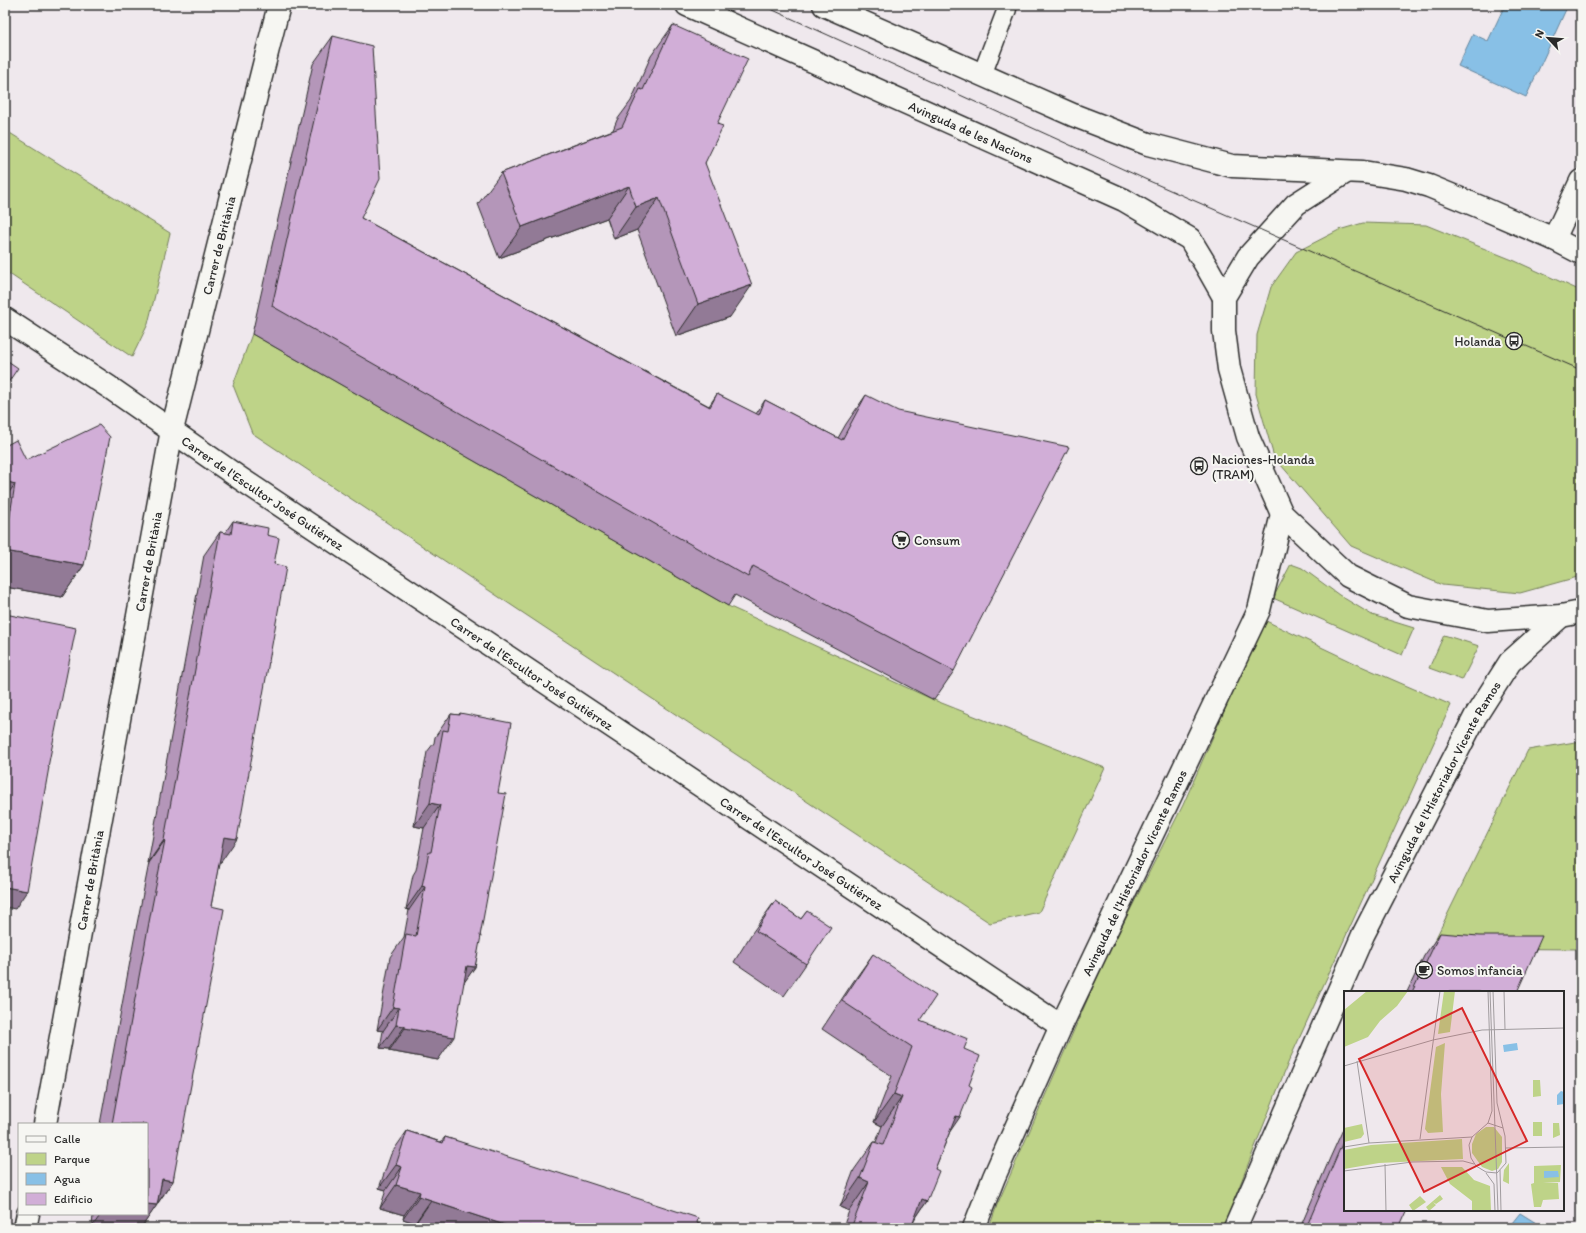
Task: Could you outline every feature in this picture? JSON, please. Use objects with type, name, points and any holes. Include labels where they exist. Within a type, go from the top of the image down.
[{"type":"street","name":"Carrer de Britània","points":[[45,1123],[172,430],[279,5]]},
{"type":"street","name":"Avinguda de les Nacions","points":[[687,5],[1124,200],[1190,239],[1224,297]]},
{"type":"street","points":[[824,5],[1073,115],[1148,144],[1232,166],[1363,172],[1406,179],[1429,186],[1554,239],[1581,253]]},
{"type":"street","points":[[1346,172],[1296,204],[1248,257],[1224,297],[1224,331],[1229,369],[1248,437],[1282,514],[1348,576],[1408,606],[1488,621],[1571,614]]},
{"type":"street","points":[[1554,239],[1581,181]]},
{"type":"street","name":"Carrer de l'Escultor José Gutiérrez","points":[[5,319],[172,430],[241,479],[1061,1026]]},
{"type":"street","name":"Avinguda de l'Historiador Vicente Ramos","points":[[974,1228],[994,1176],[1061,1026],[1258,610],[1282,514]]},
{"type":"street","name":"Avinguda de l'Historiador Vicente Ramos","points":[[1236,1228],[1363,935],[1475,717],[1510,662],[1571,614]]},
{"type":"street","points":[[25,1228],[28,1215]]},
{"type":"lane","points":[[982,75],[1007,9]]},
{"type":"green space","points":[[5,130],[170,233],[148,324],[132,357],[5,271]]},
{"type":"green space","points":[[1363,223],[1426,225],[1515,261],[1581,291],[1581,576],[1520,593],[1442,585],[1351,546],[1274,457],[1256,394],[1257,335],[1271,287],[1296,252],[1339,230]]},
{"type":"green space","points":[[252,334],[728,606],[934,700],[1105,768],[1039,912],[990,923],[252,433],[233,385]]},
{"type":"green space","points":[[1291,564],[1302,568],[1339,595],[1372,615],[1414,628],[1402,655],[1273,598]]},
{"type":"green space","points":[[1264,620],[1361,666],[1451,705],[1288,1063],[1223,1228],[989,1228],[997,1205],[1103,964],[1183,805]]},
{"type":"green space","points":[[1444,635],[1479,646],[1462,680],[1429,668]]},
{"type":"green space","points":[[1581,741],[1581,949],[1431,948],[1528,750]]},
{"type":"water","points":[[1505,5],[1568,5],[1526,97],[1458,66],[1473,34],[1488,41]]},
{"type":"water","points":[[1520,1213],[1541,1226],[1541,1228],[1508,1228]]},
{"type":"building","points":[[673,25],[748,59],[717,124],[723,126],[705,163],[752,285],[698,304],[659,198],[636,207],[629,186],[522,227],[501,173],[622,127],[640,89],[643,90]]},
{"type":"building","points":[[333,36],[372,46],[380,179],[361,218],[710,407],[717,394],[759,415],[765,400],[842,440],[866,395],[898,411],[1069,447],[954,671],[753,566],[748,577],[272,306]]},
{"type":"building","points":[[5,359],[18,368],[5,387]]},
{"type":"building","points":[[99,425],[110,437],[84,565],[5,551],[15,484],[5,481],[5,446],[16,440],[26,460]]},
{"type":"building","points":[[233,521],[268,528],[267,535],[279,538],[274,564],[286,567],[237,839],[224,837],[211,906],[224,909],[173,1181],[162,1179],[157,1205],[148,1204],[148,1123],[112,1123],[220,532],[231,534]]},
{"type":"building","points":[[5,614],[76,628],[48,767],[27,891],[5,887]]},
{"type":"building","points":[[460,713],[511,723],[498,793],[506,794],[481,936],[475,967],[467,966],[454,1037],[396,1025],[399,1008],[393,1007],[406,934],[416,936],[425,887],[422,886],[429,852],[431,852],[440,805],[430,803],[443,730],[448,731],[451,714],[460,715]]},
{"type":"building","points":[[775,901],[801,919],[807,911],[831,927],[806,964],[756,931]]},
{"type":"building","points":[[1440,933],[1479,936],[1542,936],[1517,991],[1412,991]]},
{"type":"building","points":[[873,954],[936,996],[920,1020],[968,1039],[964,1049],[980,1056],[969,1085],[972,1087],[960,1117],[956,1116],[935,1169],[939,1171],[927,1201],[922,1199],[911,1228],[851,1228],[869,1182],[860,1178],[874,1142],[883,1145],[902,1097],[894,1094],[912,1047],[842,1001]]},
{"type":"building","points":[[407,1131],[443,1143],[445,1137],[587,1182],[698,1218],[697,1223],[710,1228],[536,1228],[529,1226],[528,1228],[514,1228],[431,1201],[419,1196],[420,1192],[396,1185],[402,1167],[396,1165]]},
{"type":"building","points":[[1344,1139],[1344,1211],[1407,1211],[1399,1228],[1306,1228]]},
{"type":"tram line","points":[[762,5],[1147,180],[1581,370]]},
{"type":"place","name":"Holanda","points":[[1514,341]]},
{"type":"place","name":"Naciones-Holanda (TRAM)","points":[[1199,466]]},
{"type":"place","name":"Consum","points":[[901,540]]},
{"type":"place","name":"Somos infancia","points":[[1424,970]]}]
